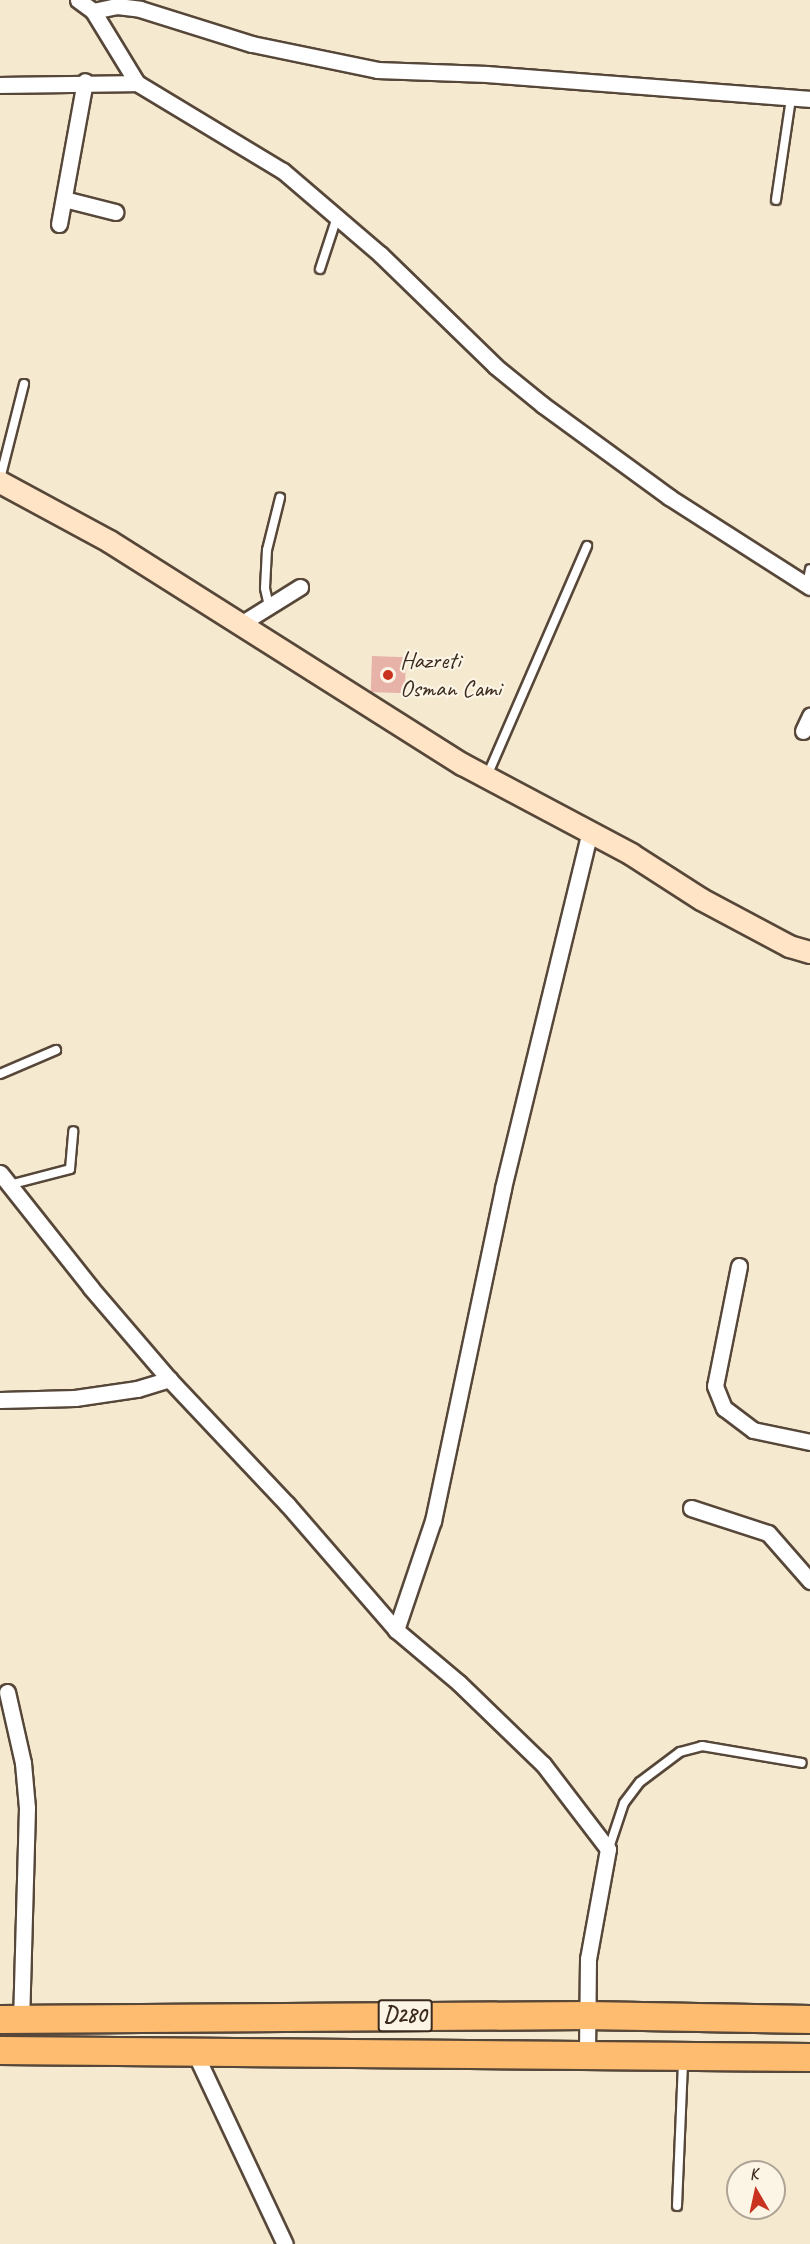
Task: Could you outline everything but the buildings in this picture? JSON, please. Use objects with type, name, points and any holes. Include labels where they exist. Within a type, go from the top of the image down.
[{"type":"highway","name":"D280","points":[[10,2019],[586,2015],[810,2019]]},
{"type":"highway","name":"D280","points":[[0,2050],[810,2057]]},
{"type":"street","points":[[78,0],[95,5],[140,9],[252,44],[377,70],[487,74],[810,99]]},
{"type":"street","points":[[95,5],[137,83]]},
{"type":"street","points":[[59,224],[85,81]]},
{"type":"street","points":[[0,85],[85,81],[137,83],[283,171],[337,217],[495,366],[543,405],[669,497],[808,586]]},
{"type":"street","points":[[64,199],[115,212]]},
{"type":"street","points":[[0,480],[109,540],[239,625],[487,777],[590,832],[701,900],[789,946],[810,952]]},
{"type":"street","points":[[239,625],[300,587]]},
{"type":"street","points":[[803,730],[810,716]]},
{"type":"street","points":[[396,1630],[433,1521],[503,1188],[590,832]]},
{"type":"street","points":[[4,1179],[169,1379],[287,1504],[396,1630],[459,1683],[543,1764],[608,1849],[588,1959],[587,2055]]},
{"type":"street","points":[[739,1266],[715,1386],[724,1408],[737,1421],[753,1430],[810,1442]]},
{"type":"street","points":[[0,1400],[75,1398],[137,1389],[169,1379]]},
{"type":"street","points":[[691,1508],[759,1527],[810,1581]]},
{"type":"street","points":[[7,1692],[23,1763],[27,1808],[10,2019]]},
{"type":"street","points":[[194,2051],[285,2244]]},
{"type":"lane","points":[[776,200],[791,98]]},
{"type":"lane","points":[[320,269],[337,217]]},
{"type":"lane","points":[[0,480],[24,384]]},
{"type":"lane","points":[[269,606],[265,588],[267,550],[280,498]]},
{"type":"lane","points":[[487,777],[587,546]]},
{"type":"lane","points":[[808,586],[810,569]]},
{"type":"lane","points":[[0,1074],[56,1050]]},
{"type":"lane","points":[[4,1179],[70,1169],[73,1131]]},
{"type":"lane","points":[[608,1849],[624,1803],[640,1782],[680,1752],[702,1746],[802,1763]]},
{"type":"lane","points":[[677,2206],[683,2056]]},
{"type":"place","name":"Hazreti Osman Cami","points":[[388,675]]}]
